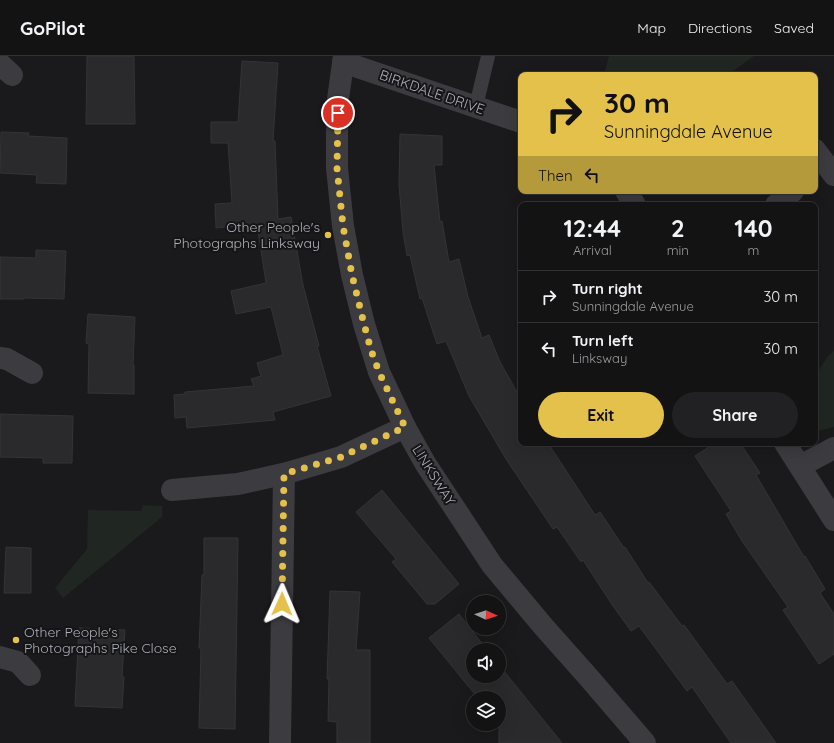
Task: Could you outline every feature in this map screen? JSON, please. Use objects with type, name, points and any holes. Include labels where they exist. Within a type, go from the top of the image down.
[{"type":"street","name":"BIRKDALE DRIVE","points":[[344,59],[518,121]]},
{"type":"street","name":"LINKSWAY","points":[[344,59],[338,99],[337,134],[337,168],[343,226],[352,275],[370,345],[379,372],[405,427],[425,463],[492,565],[645,743]]},
{"type":"street","points":[[780,202],[790,194]]},
{"type":"street","points":[[0,358],[7,359],[32,373]]},
{"type":"street","points":[[172,490],[238,484],[284,474],[341,457],[405,427]]},
{"type":"street","points":[[787,446],[834,520]]},
{"type":"street","points":[[800,466],[834,448]]},
{"type":"street","points":[[280,743],[284,474]]},
{"type":"street","points":[[0,657],[18,662],[30,675]]},
{"type":"lane","points":[[476,106],[488,56]]},
{"type":"shaded area","points":[[609,56],[754,56],[732,72],[605,72]]},
{"type":"shaded area","points":[[834,351],[834,427],[818,431],[818,371],[828,356]]},
{"type":"shaded area","points":[[143,505],[162,506],[162,517],[63,598],[55,588],[87,549],[88,510],[141,511]]},
{"type":"building","points":[[87,56],[134,56],[135,124],[86,124]]},
{"type":"building","points":[[242,61],[278,63],[273,141],[275,141],[278,219],[291,217],[303,285],[319,346],[317,346],[331,396],[273,412],[275,420],[187,428],[186,417],[175,418],[174,395],[185,394],[185,392],[254,386],[251,379],[261,376],[257,363],[283,355],[271,307],[236,314],[231,291],[266,283],[257,224],[216,228],[215,204],[232,203],[228,143],[211,143],[211,122],[238,122]]},
{"type":"building","points":[[1,132],[29,133],[28,136],[67,138],[66,184],[36,183],[37,175],[0,173]]},
{"type":"building","points":[[400,134],[442,136],[442,165],[434,165],[440,222],[442,221],[449,262],[459,259],[468,297],[482,338],[489,335],[500,362],[518,394],[518,446],[550,446],[595,515],[600,512],[648,583],[649,582],[682,626],[684,625],[727,684],[732,681],[776,743],[731,743],[692,687],[687,691],[639,626],[631,631],[583,560],[581,562],[557,527],[553,529],[506,459],[469,396],[446,341],[437,344],[422,298],[420,299],[410,255],[407,256],[403,232],[399,185]]},
{"type":"building","points":[[36,250],[66,251],[64,299],[0,299],[0,257],[36,258]]},
{"type":"building","points":[[88,314],[135,317],[133,365],[134,394],[88,393],[89,344],[86,343]]},
{"type":"building","points":[[0,414],[73,416],[72,463],[43,463],[43,458],[0,457]]},
{"type":"building","points":[[710,446],[742,446],[760,473],[756,475],[804,557],[805,556],[825,589],[820,593],[834,614],[834,654],[819,664],[783,610],[788,607],[742,541],[726,514],[731,511],[695,456]]},
{"type":"building","points":[[382,490],[459,584],[435,604],[427,604],[392,562],[396,559],[356,512]]},
{"type":"building","points":[[204,538],[238,538],[235,729],[199,728],[201,648],[199,648],[202,575],[204,575]]},
{"type":"building","points":[[6,547],[31,548],[31,593],[4,593]]},
{"type":"building","points":[[330,591],[360,592],[356,650],[370,650],[370,743],[337,743],[337,722],[328,721],[329,679],[327,679]]},
{"type":"building","points":[[459,614],[466,623],[466,635],[475,635],[482,643],[466,643],[466,683],[506,683],[506,674],[562,743],[499,743],[499,731],[506,731],[506,691],[472,691],[429,638]]},
{"type":"building","points":[[79,628],[125,630],[122,708],[75,706]]},
{"type":"place","name":"Other People's Photographs Linksway","points":[[328,235]]},
{"type":"place","name":"Other People's Photographs Pike Close","points":[[16,640]]},
{"type":"route","points":[[282,604],[284,474],[341,457],[405,427],[379,372],[371,350],[352,275],[343,226],[337,168],[338,113]]}]
